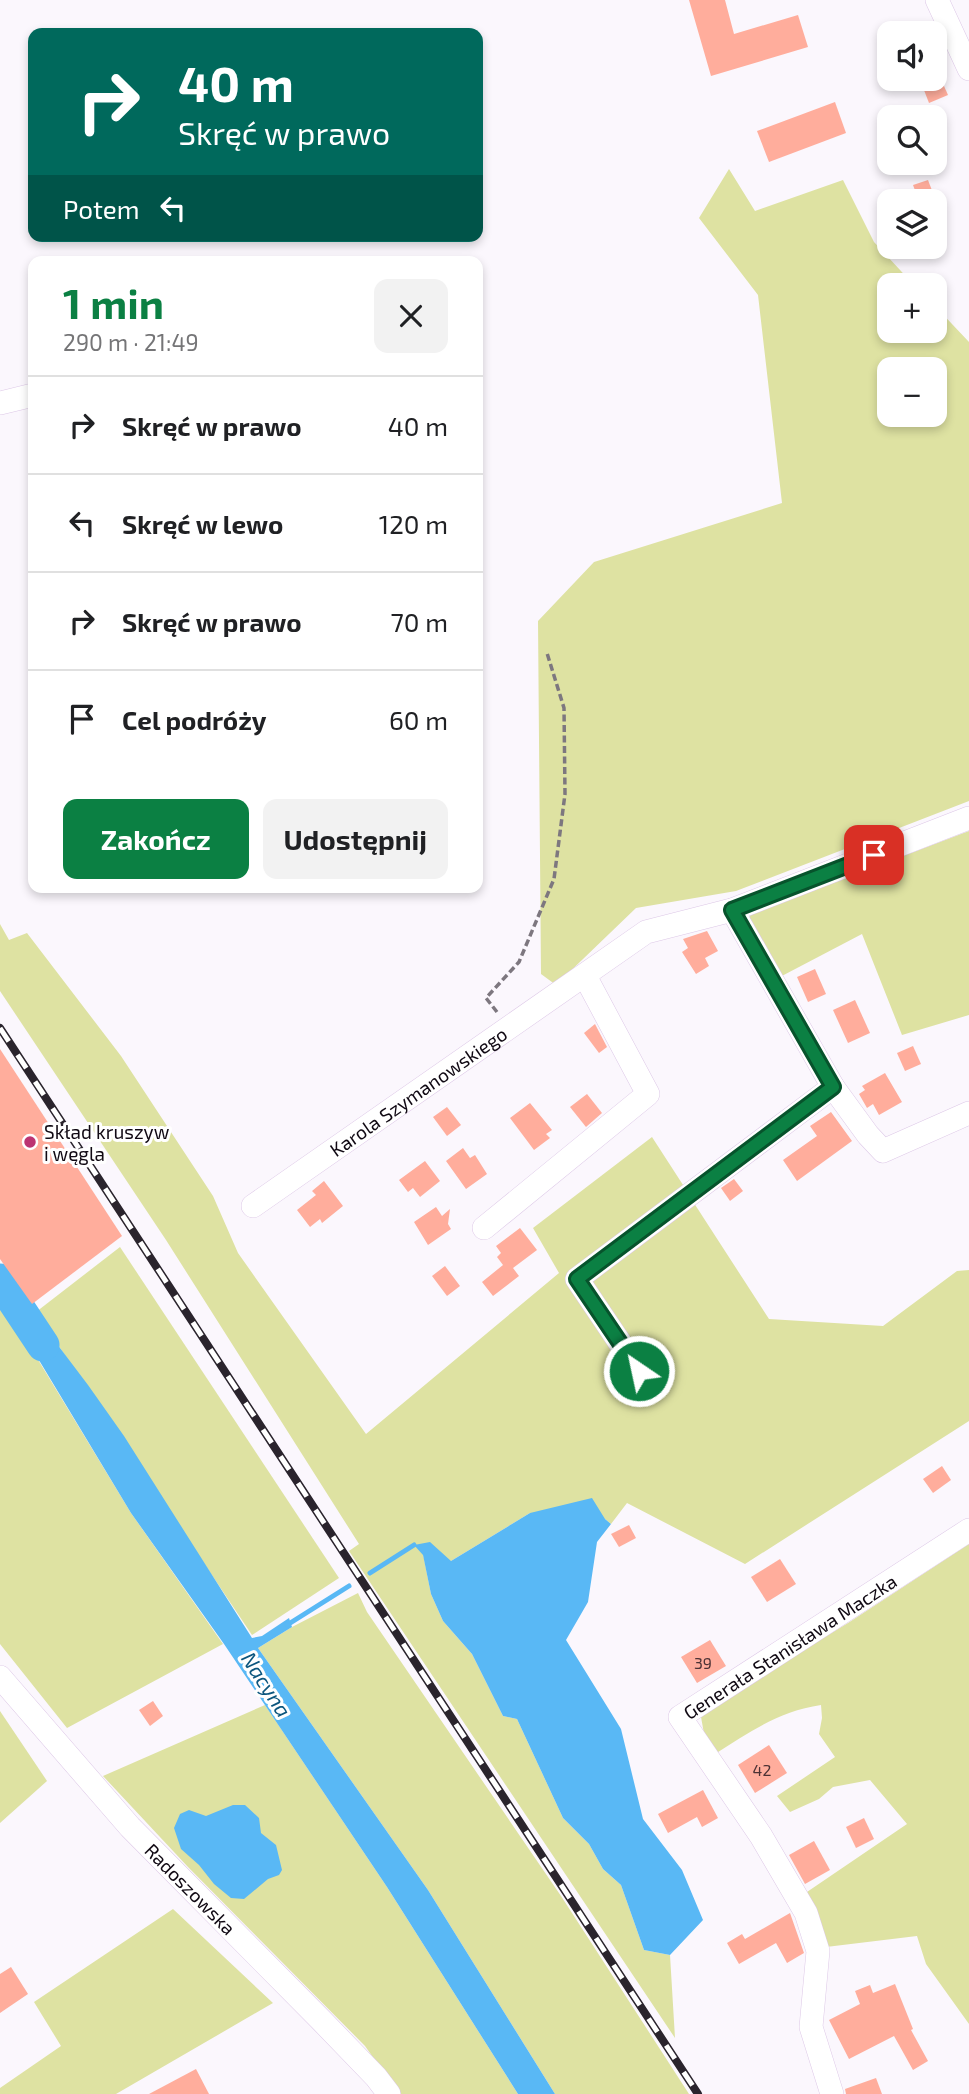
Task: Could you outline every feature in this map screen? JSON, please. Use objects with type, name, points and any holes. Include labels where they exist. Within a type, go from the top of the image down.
[{"type":"street","points":[[937,0],[969,69]]},
{"type":"street","points":[[0,403],[28,396]]},
{"type":"street","name":"Karola Szymanowskiego","points":[[253,1206],[646,932],[732,910],[969,818]]},
{"type":"street","points":[[732,910],[833,1087],[883,1151],[969,1113]]},
{"type":"street","points":[[484,1228],[648,1094],[585,976]]},
{"type":"street","points":[[639,1371],[577,1279],[833,1087]]},
{"type":"street","name":"Generała Stanisława Maczka","points":[[832,2094],[811,2027],[818,1951],[806,1913],[761,1836],[680,1717],[969,1531]]},
{"type":"street","name":"Radoszowska","points":[[0,1677],[130,1827],[322,2021],[389,2094]]},
{"type":"path","points":[[510,1028],[486,998],[519,962],[554,879],[565,794],[564,708],[547,653]]},
{"type":"green space","points":[[729,169],[755,211],[843,180],[877,245],[877,259],[890,259],[903,273],[877,273],[877,343],[947,343],[947,319],[969,342],[969,801],[736,891],[636,908],[556,985],[541,974],[538,621],[594,562],[782,503],[758,295],[699,218]]},
{"type":"green space","points":[[969,831],[969,1015],[902,1035],[862,934],[778,978],[750,929],[750,914]]},
{"type":"green space","points":[[0,924],[9,940],[27,933],[121,1056],[213,1196],[238,1253],[366,1434],[559,1273],[533,1228],[652,1137],[685,1188],[582,1280],[692,1200],[769,1319],[883,1326],[957,1271],[969,1270],[969,1421],[745,1564],[627,1503],[611,1524],[605,1519],[530,1513],[451,1561],[423,1554],[431,1594],[443,1621],[472,1654],[503,1716],[517,1719],[563,1818],[589,1844],[603,1869],[621,1885],[644,1950],[670,1955],[675,2038],[349,1551],[359,1544],[166,1240],[0,991]]},
{"type":"green space","points":[[120,1247],[339,1578],[252,1635],[36,1312]]},
{"type":"green space","points":[[0,1297],[131,1513],[223,1644],[67,1728],[0,1644]]},
{"type":"green space","points":[[969,1544],[969,2024],[926,1964],[917,1936],[826,1947],[804,1894],[907,1824],[870,1780],[833,1787],[819,1799],[790,1812],[777,1796],[835,1757],[819,1734],[821,1705],[778,1717],[715,1754],[705,1739],[701,1717],[710,1707],[848,1623]]},
{"type":"green space","points":[[358,1593],[367,1612],[561,1896],[689,2094],[555,2094],[428,1890],[258,1648]]},
{"type":"green space","points":[[265,1705],[387,1887],[518,2094],[399,2094],[365,2046],[188,1867],[103,1776]]},
{"type":"green space","points":[[0,1711],[47,1781],[0,1823]]},
{"type":"green space","points":[[173,1909],[273,2003],[116,2094],[0,2094],[0,2088],[61,2046],[34,2002]]},
{"type":"water","points":[[26,1303],[124,1436],[252,1638],[262,1636],[289,1618],[292,1627],[258,1648],[428,1890],[555,2094],[518,2094],[387,1887],[224,1644],[131,1513],[10,1312]]},
{"type":"water","points":[[592,1498],[611,1524],[597,1542],[588,1602],[566,1640],[621,1729],[643,1819],[682,1870],[703,1920],[670,1955],[644,1950],[621,1885],[603,1869],[589,1844],[563,1818],[517,1719],[503,1716],[472,1654],[443,1621],[431,1594],[423,1555],[414,1545],[430,1542],[451,1561],[530,1513]]},
{"type":"water","points":[[233,1805],[245,1805],[259,1818],[261,1833],[276,1845],[282,1870],[279,1875],[268,1879],[244,1899],[231,1898],[214,1884],[199,1865],[181,1849],[174,1828],[180,1814],[189,1810],[206,1816]]},
{"type":"building","points":[[689,0],[725,0],[734,34],[798,15],[808,47],[711,76]]},
{"type":"building","points":[[924,91],[946,91],[948,95],[929,103]]},
{"type":"building","points":[[835,102],[846,133],[769,162],[757,131]]},
{"type":"building","points":[[928,180],[931,189],[914,189],[913,185]]},
{"type":"building","points":[[707,931],[718,951],[705,958],[709,966],[696,974],[682,952],[688,948],[683,939]]},
{"type":"building","points":[[815,969],[826,994],[808,1002],[797,977]]},
{"type":"building","points":[[855,1000],[870,1033],[848,1043],[833,1010]]},
{"type":"building","points":[[595,1024],[607,1047],[599,1053],[584,1033]]},
{"type":"building","points":[[913,1046],[921,1064],[905,1071],[897,1053]]},
{"type":"building","name":"Skład kruszyw i węgla","points":[[0,1049],[122,1236],[32,1304],[0,1259]]},
{"type":"building","points":[[885,1073],[902,1102],[879,1115],[873,1104],[867,1108],[859,1094],[865,1090],[862,1086]]},
{"type":"building","points":[[587,1094],[602,1113],[586,1127],[570,1107]]},
{"type":"building","points":[[530,1103],[552,1130],[546,1134],[550,1138],[534,1150],[510,1118]]},
{"type":"building","points":[[447,1107],[461,1125],[447,1136],[433,1117]]},
{"type":"building","points":[[831,1112],[852,1141],[797,1181],[783,1160],[817,1136],[810,1126]]},
{"type":"building","points":[[463,1148],[470,1158],[475,1155],[487,1174],[466,1189],[446,1161]]},
{"type":"building","points":[[425,1161],[440,1181],[420,1197],[413,1188],[408,1192],[399,1180]]},
{"type":"building","points":[[734,1179],[743,1191],[730,1201],[721,1188]]},
{"type":"building","points":[[324,1181],[343,1206],[322,1223],[320,1219],[310,1227],[297,1210],[316,1195],[312,1191]]},
{"type":"building","points":[[436,1207],[442,1216],[450,1209],[448,1224],[451,1229],[428,1245],[414,1222]]},
{"type":"building","points":[[520,1228],[537,1250],[513,1268],[519,1276],[493,1296],[482,1282],[503,1265],[497,1257],[501,1253],[496,1246]]},
{"type":"building","points":[[445,1266],[460,1286],[447,1296],[432,1276]]},
{"type":"building","points":[[942,1466],[951,1480],[933,1493],[923,1479]]},
{"type":"building","points":[[629,1525],[636,1538],[619,1547],[611,1534]]},
{"type":"building","points":[[780,1559],[796,1584],[767,1602],[751,1577]]},
{"type":"building","points":[[710,1640],[726,1666],[697,1683],[681,1657]]},
{"type":"building","points":[[153,1701],[163,1716],[150,1726],[139,1710]]},
{"type":"building","points":[[769,1745],[787,1773],[755,1793],[738,1765]]},
{"type":"building","points":[[703,1790],[718,1818],[702,1827],[697,1817],[668,1833],[658,1814]]},
{"type":"building","points":[[864,1818],[874,1839],[856,1848],[846,1827]]},
{"type":"building","points":[[814,1841],[830,1870],[805,1884],[789,1855]]},
{"type":"building","points":[[790,1913],[804,1953],[787,1963],[776,1943],[739,1964],[727,1943],[742,1934],[745,1939]]},
{"type":"building","points":[[11,1967],[28,1994],[0,2013],[0,1974]]},
{"type":"building","points":[[895,1984],[913,2029],[911,2030],[928,2061],[913,2070],[894,2036],[849,2059],[829,2020],[860,2004],[855,1991],[870,1985],[873,1993]]},
{"type":"building","points":[[196,2069],[209,2094],[149,2094]]},
{"type":"building","points":[[876,2078],[882,2094],[846,2094],[845,2089]]},
{"type":"waterway","name":"Nacyna","points":[[0,1280],[43,1345]]},
{"type":"waterway","points":[[370,1573],[414,1545]]},
{"type":"waterway","points":[[287,1625],[349,1586]]},
{"type":"railway","points":[[0,1028],[698,2094]]},
{"type":"place","name":"Skład kruszyw i węgla","points":[[30,1142]]},
{"type":"route","points":[[639,1371],[577,1279],[833,1087],[732,910],[874,855]]}]
